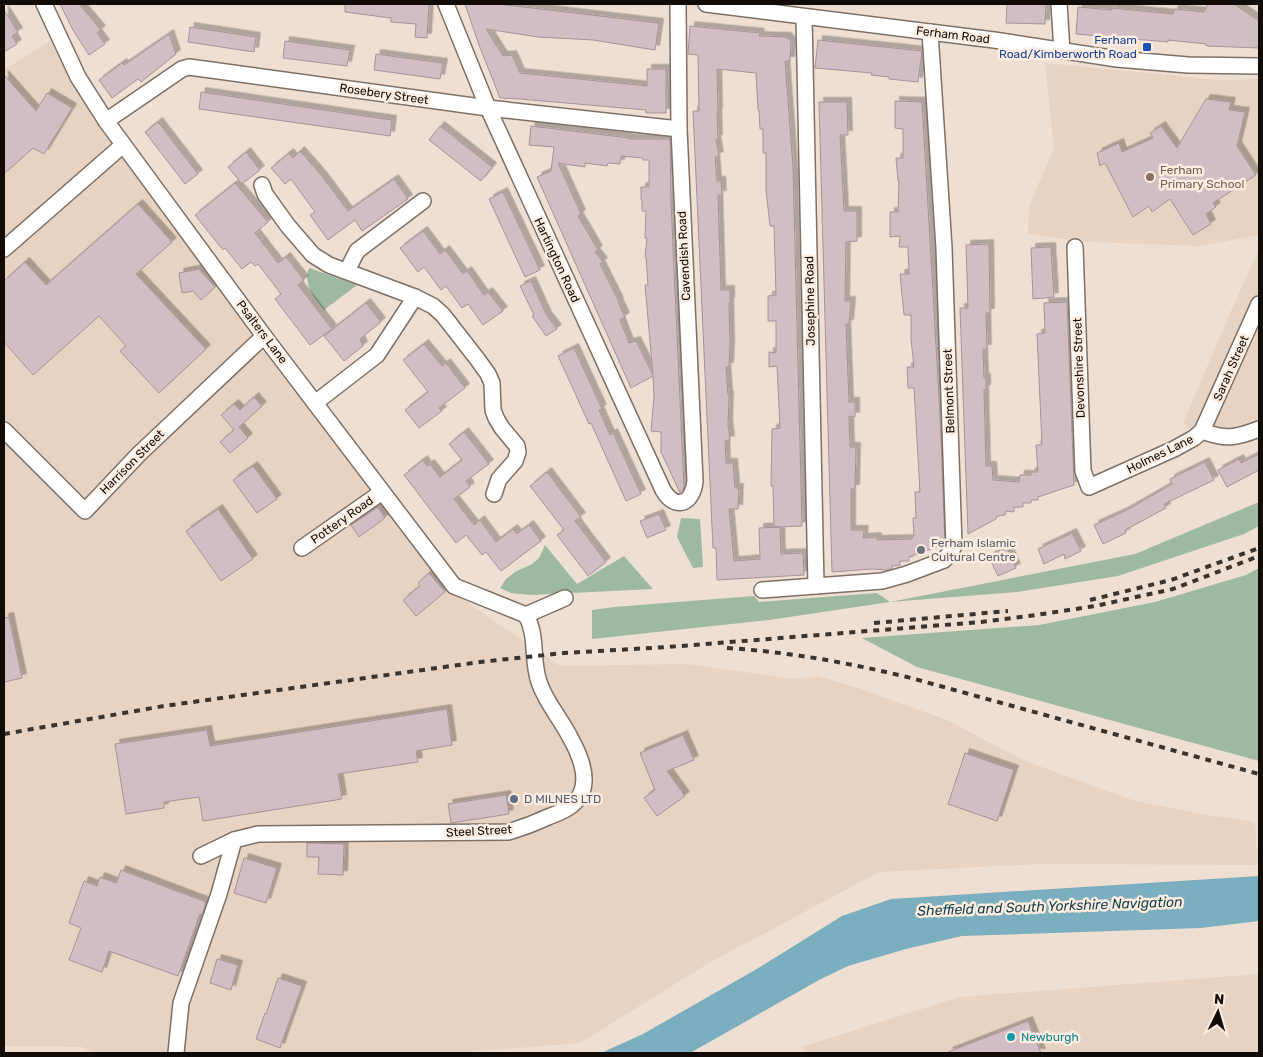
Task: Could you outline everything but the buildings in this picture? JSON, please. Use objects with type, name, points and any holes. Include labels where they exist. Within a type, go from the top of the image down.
[{"type":"street","name":"Psalters Lane","points":[[44,4],[78,77],[106,121],[264,336],[454,586],[526,615]]},
{"type":"street","name":"Hartington Road","points":[[446,4],[488,108],[663,490],[667,498],[674,502],[682,502]]},
{"type":"street","name":"Cavendish Road","points":[[678,4],[679,129],[695,481],[694,492],[689,499],[682,502]]},
{"type":"street","name":"Ferham Road","points":[[706,4],[994,40],[1117,59],[1188,65],[1259,66]]},
{"type":"street","points":[[1059,4],[1062,51]]},
{"type":"street","name":"Josephine Road","points":[[804,17],[816,586]]},
{"type":"street","name":"Belmont Street","points":[[762,590],[882,581],[944,560],[954,546],[944,248],[930,32]]},
{"type":"street","name":"Rosebery Street","points":[[106,121],[182,69],[189,67],[488,108],[679,129]]},
{"type":"street","points":[[4,250],[123,145]]},
{"type":"street","points":[[262,185],[265,194],[313,256],[329,265],[433,306],[443,314],[488,374],[492,383],[496,418],[517,446],[518,452],[515,460],[499,479],[494,494]]},
{"type":"street","points":[[347,271],[357,251],[423,201]]},
{"type":"street","name":"Devonshire Street","points":[[1075,247],[1083,471],[1089,487]]},
{"type":"street","points":[[315,403],[377,355],[415,298]]},
{"type":"street","name":"Sarah Street","points":[[1202,432],[1259,304]]},
{"type":"street","name":"Harrison Street","points":[[4,430],[86,510],[139,454],[264,336]]},
{"type":"street","name":"Holmes Lane","points":[[1089,487],[1174,449],[1202,432],[1220,438],[1241,436],[1259,429]]},
{"type":"street","name":"Pottery Road","points":[[302,548],[382,492]]},
{"type":"street","points":[[526,615],[564,598]]},
{"type":"street","name":"Steel Street","points":[[201,856],[246,836],[277,834],[508,832],[524,828],[573,805],[583,790],[585,780],[582,766],[571,739],[539,682],[535,668],[533,627],[526,615]]},
{"type":"street","points":[[176,1053],[181,1003],[219,894],[234,840]]},
{"type":"shaded area","points":[[50,41],[96,122],[455,594],[560,666],[687,664],[795,679],[818,676],[858,688],[947,720],[1025,761],[1135,801],[1255,822],[1258,865],[1040,864],[879,872],[709,963],[580,1043],[454,1053],[94,1053],[82,1047],[4,1046],[4,70]]},
{"type":"shaded area","name":"Ferham Primary School","points":[[1045,63],[1219,80],[1259,79],[1259,235],[1201,246],[1088,242],[1028,234],[1029,206],[1054,148]]},
{"type":"shaded area","points":[[1259,250],[1259,435],[1239,443],[1206,441],[1183,423]]},
{"type":"shaded area","points":[[1259,974],[1259,1053],[805,1053],[802,1047],[959,997]]},
{"type":"green space","points":[[309,268],[357,285],[324,310],[308,285]]},
{"type":"green space","points":[[1259,502],[1259,526],[1244,534],[1118,576],[1017,592],[890,602],[1135,554]]},
{"type":"green space","points":[[681,518],[700,519],[703,567],[693,568],[677,537]]},
{"type":"green space","points":[[545,545],[577,584],[624,556],[653,589],[531,595],[511,593],[500,588],[506,579],[515,572],[532,564],[539,558]]},
{"type":"green space","points":[[1259,568],[1259,761],[917,667],[862,638],[1039,625],[1155,602],[1246,575]]},
{"type":"green space","points":[[877,593],[890,602],[769,620],[592,639],[592,610],[614,607],[754,596],[759,602]]},
{"type":"water","name":"Sheffield and South Yorkshire Navigation","points":[[1259,876],[1259,921],[1201,928],[962,936],[906,949],[848,966],[819,980],[690,1053],[601,1053],[643,1034],[755,970],[842,916],[891,899]]},
{"type":"railway","points":[[1090,600],[1171,580],[1259,548]]},
{"type":"railway","points":[[4,734],[164,706],[480,662],[564,653],[668,647],[981,622],[1036,615],[1095,606],[1173,589],[1259,556]]},
{"type":"railway","points":[[874,623],[1008,611]]},
{"type":"railway","points":[[727,648],[797,655],[911,678],[1259,774]]},
{"type":"place","name":"Ferham Road/Kimberworth Road","points":[[1147,47]]},
{"type":"place","name":"Ferham Primary School","points":[[1150,177]]},
{"type":"place","name":"Ferham Islamic Cultural Centre","points":[[921,550]]},
{"type":"place","name":"D MILNES LTD","points":[[514,799]]},
{"type":"place","name":"Newburgh","points":[[1011,1037]]}]
